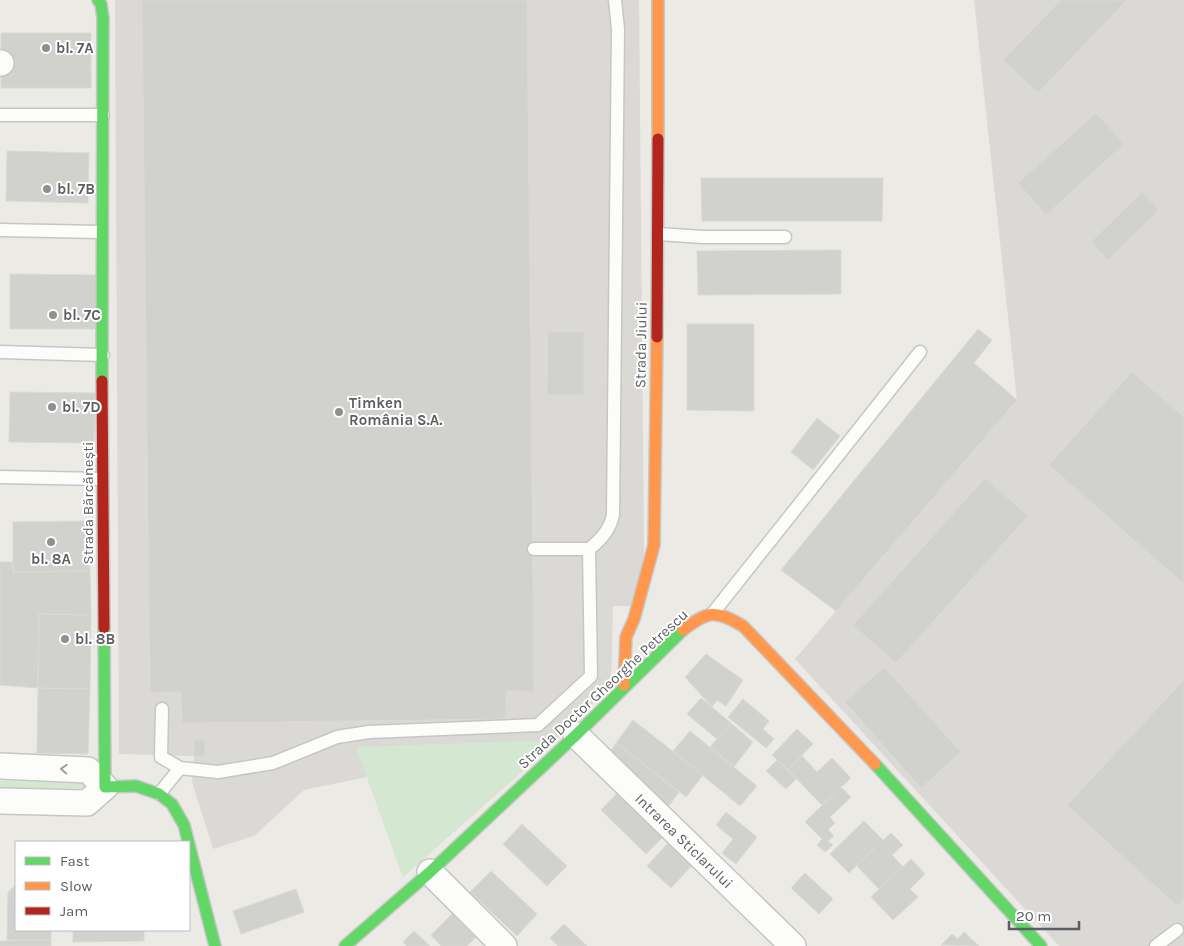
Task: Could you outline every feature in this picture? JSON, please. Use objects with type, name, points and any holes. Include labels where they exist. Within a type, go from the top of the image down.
[{"type":"street","name":"Strada Bărcănești","points":[[98,0],[102,4],[103,18],[101,232],[105,788]]},
{"type":"street","name":"Strada Jiului","points":[[624,685],[626,637],[634,619],[654,546],[658,234],[658,0]]},
{"type":"street","name":"Strada Doctor Gheorghe Petrescu","points":[[346,946],[430,872],[576,735],[624,685],[679,633],[700,617],[713,613],[728,617],[742,626],[815,700],[1041,946]]},
{"type":"street","name":"Intrarea Sticlarului","points":[[576,735],[793,946]]},
{"type":"street","points":[[0,766],[88,770],[105,788]]},
{"type":"street","points":[[0,801],[87,803],[105,788],[136,786],[159,794],[172,804],[184,825],[188,841]]},
{"type":"street","points":[[190,848],[215,946]]},
{"type":"street","points":[[430,872],[504,946]]},
{"type":"lane","points":[[534,549],[589,549],[598,542],[611,526],[613,515],[618,29],[615,0]]},
{"type":"lane","points":[[0,115],[103,115]]},
{"type":"lane","points":[[0,230],[101,232]]},
{"type":"lane","points":[[658,234],[703,237],[785,236]]},
{"type":"lane","points":[[0,352],[103,355]]},
{"type":"lane","points":[[713,613],[920,352]]},
{"type":"lane","points":[[0,477],[102,479]]},
{"type":"lane","points":[[162,709],[161,757],[180,768],[218,772],[273,763],[337,737],[369,732],[538,725],[591,676],[589,549]]},
{"type":"lane","points":[[159,794],[180,768]]},
{"type":"lane","points":[[1156,946],[1177,930]]},
{"type":"shaded area","name":"Timken România S.A.","points":[[115,0],[639,0],[644,554],[633,606],[613,606],[611,685],[546,750],[403,877],[367,777],[304,790],[254,836],[213,849],[192,782],[194,756],[119,754]]},
{"type":"shaded area","points":[[974,0],[1184,0],[1184,946],[1059,946],[795,659],[1017,400]]},
{"type":"green space","points":[[556,740],[403,877],[356,747]]},
{"type":"green space","points":[[0,781],[84,783],[84,788],[0,788]]},
{"type":"building","name":"Timken România S.A.","points":[[142,0],[527,0],[534,692],[507,690],[505,719],[182,723],[181,692],[150,693]]},
{"type":"building","points":[[1061,0],[1127,0],[1038,93],[1003,60]]},
{"type":"building","name":"bl. 7A","points":[[1,33],[91,33],[91,88],[1,88]]},
{"type":"building","points":[[1096,113],[1124,144],[1046,215],[1018,183]]},
{"type":"building","name":"bl. 7B","points":[[7,151],[89,153],[88,203],[6,201]]},
{"type":"building","points":[[701,178],[883,178],[882,221],[702,221]]},
{"type":"building","points":[[1142,192],[1159,210],[1108,260],[1091,242]]},
{"type":"building","points":[[841,250],[841,294],[698,295],[697,251]]},
{"type":"building","name":"bl. 7C","points":[[10,274],[96,275],[96,329],[10,329]]},
{"type":"building","points":[[687,324],[754,324],[754,411],[687,410]]},
{"type":"building","points":[[978,329],[992,340],[974,363],[1017,400],[836,611],[781,570]]},
{"type":"building","points":[[548,332],[584,332],[584,395],[547,395]]},
{"type":"building","points":[[1132,372],[1184,417],[1184,584],[1049,465]]},
{"type":"building","name":"bl. 7D","points":[[10,392],[95,393],[94,443],[9,442]]},
{"type":"building","points":[[817,418],[840,436],[813,470],[791,452]]},
{"type":"building","points":[[985,478],[1028,516],[896,663],[853,625]]},
{"type":"building","name":"bl. 8A","points":[[89,521],[90,571],[13,572],[13,522]]},
{"type":"building","points":[[0,562],[13,562],[13,572],[90,571],[91,615],[39,614],[38,688],[0,685]]},
{"type":"building","name":"bl. 8B","points":[[39,614],[91,615],[90,689],[38,688]]},
{"type":"building","points":[[706,654],[743,680],[726,706],[717,700],[712,707],[685,677]]},
{"type":"building","points":[[884,667],[961,752],[921,788],[845,702]]},
{"type":"building","points":[[1184,680],[1184,898],[1177,906],[1067,805]]},
{"type":"building","points":[[38,688],[90,689],[88,754],[37,753]]},
{"type":"building","points":[[701,698],[731,723],[717,739],[687,714]]},
{"type":"building","points":[[743,699],[769,721],[763,729],[774,739],[766,748],[728,717]]},
{"type":"building","points":[[633,720],[703,775],[686,797],[616,743]]},
{"type":"building","points":[[731,723],[753,742],[734,767],[710,747]]},
{"type":"building","points":[[797,729],[813,744],[788,770],[772,755]]},
{"type":"building","points":[[690,731],[757,786],[740,806],[673,751]]},
{"type":"building","points":[[194,740],[205,740],[205,756],[194,756]]},
{"type":"building","points":[[616,743],[679,792],[667,808],[608,756]]},
{"type":"building","points":[[802,756],[817,772],[832,758],[851,778],[822,805],[788,770]]},
{"type":"building","points":[[777,760],[796,779],[786,789],[766,771]]},
{"type":"building","points":[[841,787],[851,797],[830,817],[835,823],[828,830],[834,836],[828,841],[833,845],[825,852],[817,845],[822,839],[805,822]]},
{"type":"building","points":[[621,789],[667,833],[646,854],[601,810]]},
{"type":"building","points":[[726,812],[757,837],[736,864],[722,853],[733,839],[716,825]]},
{"type":"building","points":[[864,821],[883,840],[849,873],[830,854]]},
{"type":"building","points":[[522,824],[567,866],[547,886],[503,844]]},
{"type":"building","points":[[891,833],[903,845],[892,855],[903,867],[879,889],[856,865]]},
{"type":"building","points":[[670,841],[694,863],[671,888],[647,866]]},
{"type":"building","points":[[911,859],[925,874],[910,889],[918,897],[893,920],[871,897]]},
{"type":"building","points":[[491,871],[537,914],[517,936],[470,892]]},
{"type":"building","points":[[805,873],[833,899],[819,914],[791,888]]},
{"type":"building","points":[[15,886],[15,931],[51,931],[51,940],[7,940],[8,892]]},
{"type":"building","points":[[296,889],[304,912],[241,934],[233,911]]},
{"type":"building","points":[[454,912],[477,936],[467,946],[441,946],[431,935]]},
{"type":"building","points":[[564,924],[587,946],[558,946],[550,938]]},
{"type":"building","points":[[73,931],[144,931],[144,941],[73,942]]},
{"type":"building","points":[[414,931],[430,946],[407,946],[403,942]]},
{"type":"building","points":[[964,932],[979,946],[941,945],[952,934],[958,939]]},
{"type":"building","points":[[51,940],[51,946],[0,946],[0,941]]},
{"type":"traffic: fast","points":[[98,0],[101,4],[103,18],[102,381]]},
{"type":"traffic: fast","points":[[104,628],[105,787],[136,786],[159,794],[172,804],[184,825],[188,841]]},
{"type":"traffic: fast","points":[[345,946],[430,872],[576,735],[683,630]]},
{"type":"traffic: fast","points":[[875,764],[1041,946]]},
{"type":"traffic: fast","points":[[190,848],[215,946]]},
{"type":"traffic: slow","points":[[658,0],[658,139]]},
{"type":"traffic: slow","points":[[624,685],[626,637],[634,619],[654,545],[657,337]]},
{"type":"traffic: slow","points":[[683,630],[699,619],[712,614],[725,617],[743,626],[875,764]]},
{"type":"traffic: jam","points":[[657,337],[658,139]]},
{"type":"traffic: jam","points":[[102,381],[104,628]]},
{"type":"place","name":"bl. 7A","points":[[46,48]]},
{"type":"place","name":"bl. 7B","points":[[47,189]]},
{"type":"place","name":"bl. 7C","points":[[53,315]]},
{"type":"place","name":"bl. 7D","points":[[52,407]]},
{"type":"place","name":"Timken România S.A.","points":[[339,412]]},
{"type":"place","name":"bl. 8A","points":[[51,542]]},
{"type":"place","name":"bl. 8B","points":[[65,639]]}]
